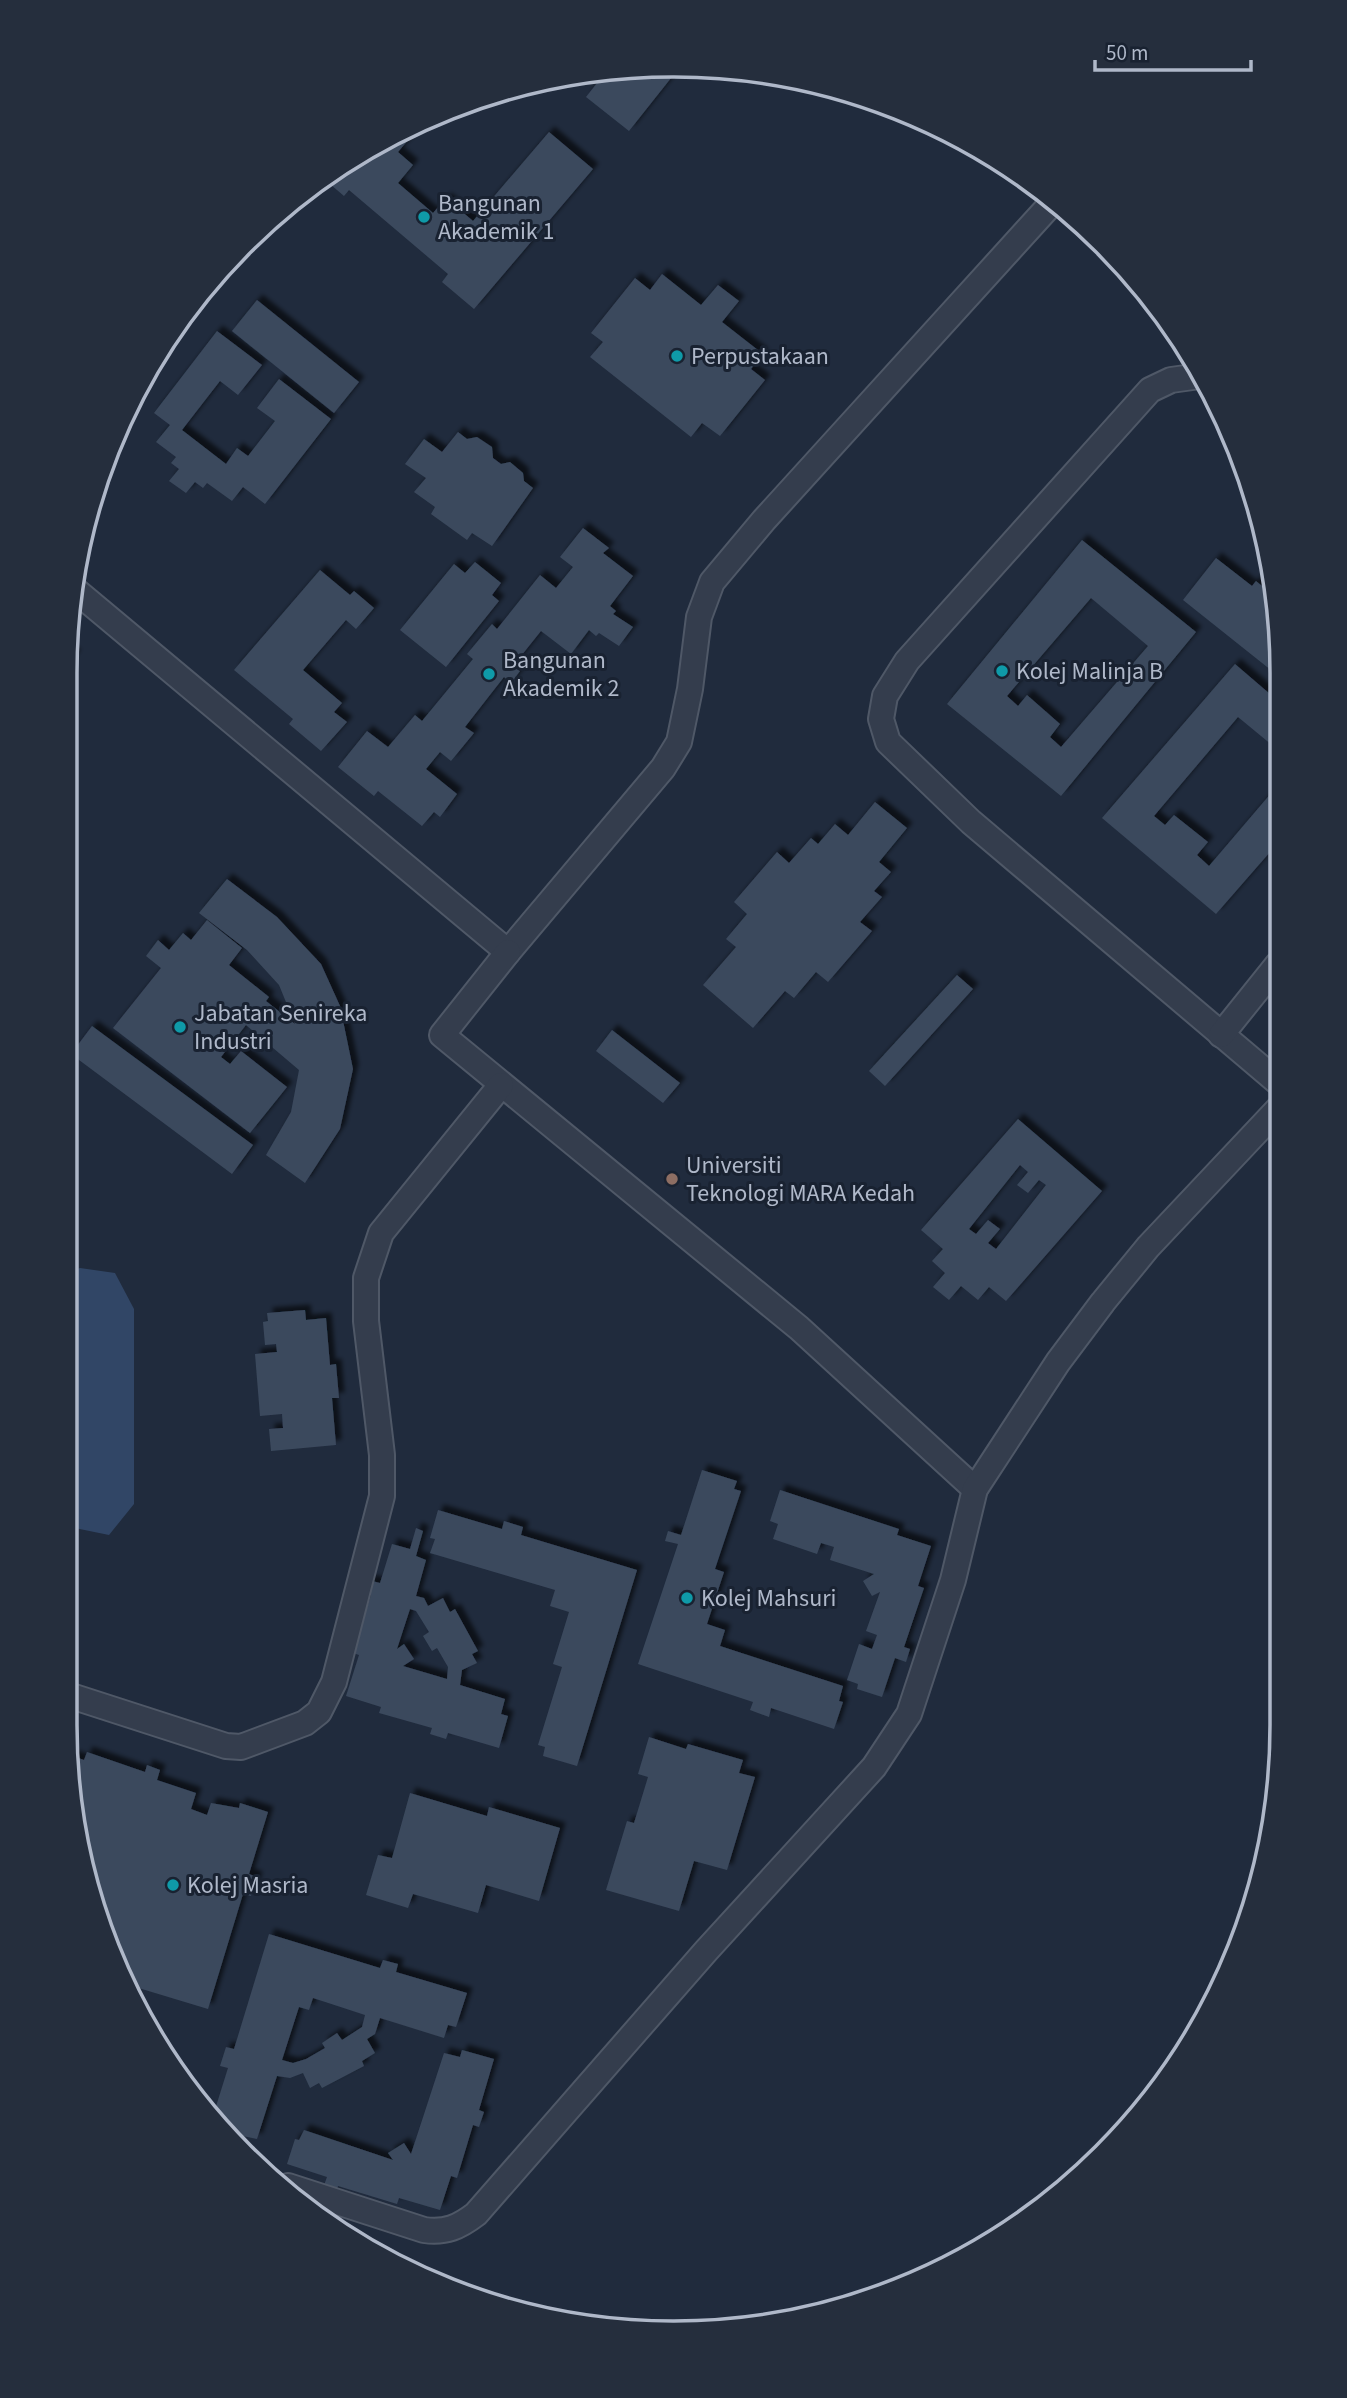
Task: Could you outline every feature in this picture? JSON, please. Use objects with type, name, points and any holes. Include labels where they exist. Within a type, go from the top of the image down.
[{"type":"street","points":[[975,1489],[799,1328],[442,1035],[663,768],[679,742],[690,689],[699,617],[712,582],[773,510],[1047,208]]},
{"type":"street","points":[[1191,377],[1171,380],[1150,390],[907,661],[885,696],[881,719],[888,742],[971,822],[1270,1076]]},
{"type":"street","points":[[82,596],[508,952]]},
{"type":"street","points":[[1221,1035],[1270,974]]},
{"type":"street","points":[[77,1699],[226,1746],[241,1746],[276,1736],[306,1723],[319,1712],[334,1682],[382,1496],[382,1455],[366,1321],[366,1278],[381,1233],[501,1085]]},
{"type":"street","points":[[300,2190],[436,2232],[458,2227],[476,2214],[706,1951],[874,1767],[909,1714],[953,1580],[975,1489],[1058,1362],[1103,1302],[1148,1247],[1270,1118]]},
{"type":"water","points":[[77,1269],[115,1273],[134,1309],[134,1504],[109,1535],[77,1528]]},
{"type":"building","points":[[672,77],[629,131],[586,97],[598,82]]},
{"type":"building","name":"Bangunan Akademik 1","points":[[549,132],[593,169],[474,309],[442,282],[448,274],[349,190],[344,196],[331,185],[375,157],[408,140],[398,152],[413,165],[398,183],[433,213],[446,198],[473,221]]},
{"type":"building","name":"Perpustakaan","points":[[662,274],[701,305],[718,285],[739,301],[722,322],[763,354],[751,369],[765,380],[720,436],[702,423],[691,437],[590,357],[603,342],[591,333],[635,278],[650,290]]},
{"type":"building","points":[[257,300],[359,382],[334,413],[232,331]]},
{"type":"building","points":[[217,331],[262,365],[238,395],[220,381],[182,430],[226,464],[237,448],[248,456],[275,421],[257,408],[279,379],[331,419],[265,504],[243,487],[232,501],[207,483],[203,488],[195,482],[186,493],[169,481],[179,469],[171,463],[176,457],[156,442],[170,425],[154,413]]},
{"type":"building","points":[[458,432],[467,439],[477,437],[492,447],[493,458],[501,464],[510,462],[523,473],[524,481],[533,488],[492,546],[472,533],[467,540],[431,514],[435,507],[414,492],[426,478],[405,464],[424,439],[442,452]]},
{"type":"building","name":"Bangunan Akademik 2","points":[[583,528],[609,548],[603,553],[633,576],[610,606],[616,611],[613,614],[633,627],[619,646],[589,630],[571,654],[541,631],[513,666],[520,671],[511,683],[504,677],[465,727],[474,733],[451,761],[440,752],[426,769],[457,794],[440,817],[434,812],[422,826],[378,791],[374,796],[338,767],[367,731],[388,747],[415,715],[422,721],[473,659],[467,654],[492,624],[497,629],[540,575],[556,588],[573,567],[560,557]]},
{"type":"building","name":"Kolej Malinja B","points":[[1082,540],[1196,632],[1061,796],[947,704]],"holes":[[[1091,598],[1148,646],[1061,747],[1050,737],[1060,724],[1027,695],[1018,706],[1007,696]]]},
{"type":"building","points":[[1216,558],[1252,586],[1256,581],[1263,584],[1270,669],[1183,600]]},
{"type":"building","points":[[475,562],[501,583],[492,595],[499,601],[446,667],[400,630],[454,564],[465,573]]},
{"type":"building","points":[[320,570],[350,595],[354,591],[374,608],[356,629],[346,620],[303,670],[342,703],[334,712],[347,722],[321,751],[289,724],[293,719],[234,670]]},
{"type":"building","points":[[1235,664],[1270,694],[1270,743],[1238,717],[1154,816],[1165,825],[1174,815],[1208,842],[1197,855],[1209,866],[1270,794],[1270,852],[1216,914],[1102,818]]},
{"type":"building","points":[[875,802],[907,828],[879,862],[891,872],[874,891],[882,897],[860,922],[872,931],[828,982],[816,972],[794,998],[785,991],[753,1028],[703,985],[736,947],[726,939],[747,914],[734,902],[777,852],[789,863],[811,838],[818,844],[835,824],[848,835]]},
{"type":"building","points":[[227,879],[277,917],[321,964],[340,1006],[353,1069],[340,1129],[305,1183],[266,1155],[291,1112],[299,1070],[246,1025],[221,1057],[230,1064],[241,1051],[287,1087],[250,1133],[113,1028],[161,968],[146,956],[158,940],[169,950],[183,933],[191,940],[207,920],[242,948],[229,965],[269,997],[266,1001],[295,1024],[279,985],[247,950],[199,913]]},
{"type":"building","points":[[957,975],[973,989],[885,1086],[869,1071]]},
{"type":"building","name":"Jabatan Senireka Industri","points":[[92,1026],[253,1145],[232,1174],[77,1058],[77,1046]]},
{"type":"building","points":[[612,1030],[680,1083],[663,1103],[596,1051]]},
{"type":"building","points":[[1018,1119],[1102,1191],[1006,1301],[989,1287],[978,1300],[961,1286],[949,1300],[933,1287],[945,1273],[932,1261],[943,1249],[921,1230]],"holes":[[[1020,1165],[1028,1172],[1017,1185],[1028,1193],[1039,1180],[1046,1185],[996,1249],[988,1243],[1000,1229],[988,1220],[976,1234],[969,1229]]]},
{"type":"building","points":[[305,1310],[306,1320],[326,1318],[330,1365],[336,1364],[339,1398],[332,1398],[336,1445],[271,1451],[269,1429],[283,1428],[282,1414],[260,1416],[255,1354],[277,1352],[276,1344],[265,1345],[263,1322],[268,1321],[267,1313]]},
{"type":"building","name":"Kolej Mahsuri","points":[[702,1470],[737,1481],[734,1489],[741,1491],[715,1569],[724,1572],[707,1624],[725,1630],[720,1646],[843,1686],[839,1701],[843,1702],[834,1729],[771,1708],[769,1717],[750,1710],[753,1702],[638,1664],[678,1544],[665,1541],[668,1531],[681,1535]]},
{"type":"building","name":"Kolej Mahsuri","points":[[780,1490],[899,1529],[897,1535],[931,1546],[918,1586],[924,1588],[904,1647],[910,1649],[906,1662],[895,1658],[882,1697],[857,1689],[858,1684],[847,1680],[859,1644],[872,1649],[877,1635],[866,1631],[880,1592],[872,1596],[863,1581],[874,1574],[830,1560],[834,1547],[821,1543],[817,1554],[773,1539],[778,1524],[770,1521]]},
{"type":"building","name":"Kolej Mahsuri","points":[[438,1510],[502,1529],[504,1521],[523,1527],[521,1535],[637,1570],[577,1766],[543,1756],[545,1747],[538,1745],[562,1667],[553,1664],[569,1612],[550,1606],[555,1590],[430,1553],[435,1539],[430,1538]]},
{"type":"building","points":[[416,1528],[423,1531],[416,1556],[426,1560],[416,1596],[424,1598],[428,1606],[443,1598],[450,1612],[455,1609],[478,1651],[472,1654],[477,1663],[462,1670],[460,1685],[505,1699],[501,1714],[508,1716],[499,1748],[448,1733],[446,1739],[430,1734],[432,1728],[379,1713],[381,1707],[346,1696],[359,1655],[353,1653],[371,1595],[365,1593],[368,1580],[380,1583],[392,1544],[410,1549]],"holes":[[[410,1609],[416,1611],[429,1632],[423,1636],[432,1651],[437,1648],[448,1667],[447,1679],[403,1666],[414,1659],[404,1644],[397,1649]]]},
{"type":"building","points":[[649,1737],[686,1749],[688,1744],[743,1760],[739,1773],[755,1777],[727,1870],[694,1861],[679,1911],[606,1890],[627,1821],[634,1823],[648,1777],[638,1774]]},
{"type":"building","name":"Kolej Masria","points":[[87,1752],[145,1772],[147,1765],[160,1770],[157,1780],[196,1793],[191,1809],[207,1815],[211,1803],[239,1808],[240,1803],[268,1812],[249,1874],[257,1877],[251,1896],[243,1894],[208,2009],[139,1988],[122,1953],[97,1879],[82,1802],[78,1758],[84,1760]]},
{"type":"building","points":[[410,1793],[487,1816],[489,1807],[560,1828],[539,1901],[486,1885],[478,1913],[413,1894],[408,1908],[366,1895],[378,1855],[392,1858]]},
{"type":"building","name":"Kolej Masria","points":[[269,1934],[380,1968],[383,1960],[398,1964],[396,1972],[467,1993],[456,2027],[448,2025],[444,2038],[380,2018],[375,2034],[367,2039],[375,2053],[362,2061],[364,2066],[322,2088],[319,2083],[310,2088],[303,2073],[290,2078],[277,2076],[257,2139],[242,2136],[216,2107],[228,2068],[220,2066],[226,2047],[234,2049]],"holes":[[[313,1998],[365,2015],[362,2027],[342,2040],[337,2033],[322,2043],[325,2048],[306,2059],[293,2063],[282,2060],[299,2007],[309,2010]]]},
{"type":"building","points":[[462,2050],[494,2059],[479,2110],[484,2112],[479,2127],[473,2125],[457,2178],[451,2176],[440,2210],[399,2198],[397,2204],[338,2186],[336,2192],[323,2188],[327,2177],[287,2164],[295,2139],[299,2140],[304,2130],[393,2160],[388,2153],[404,2143],[411,2154],[444,2053],[460,2057]]},
{"type":"place","name":"Bangunan Akademik 1","points":[[424,217]]},
{"type":"place","name":"Perpustakaan","points":[[677,356]]},
{"type":"place","name":"Kolej Malinja B","points":[[1002,671]]},
{"type":"place","name":"Bangunan Akademik 2","points":[[489,674]]},
{"type":"place","name":"Jabatan Senireka Industri","points":[[180,1027]]},
{"type":"place","name":"Universiti Teknologi MARA Kedah","points":[[672,1179]]},
{"type":"place","name":"Kolej Mahsuri","points":[[687,1598]]},
{"type":"place","name":"Kolej Masria","points":[[173,1885]]}]
